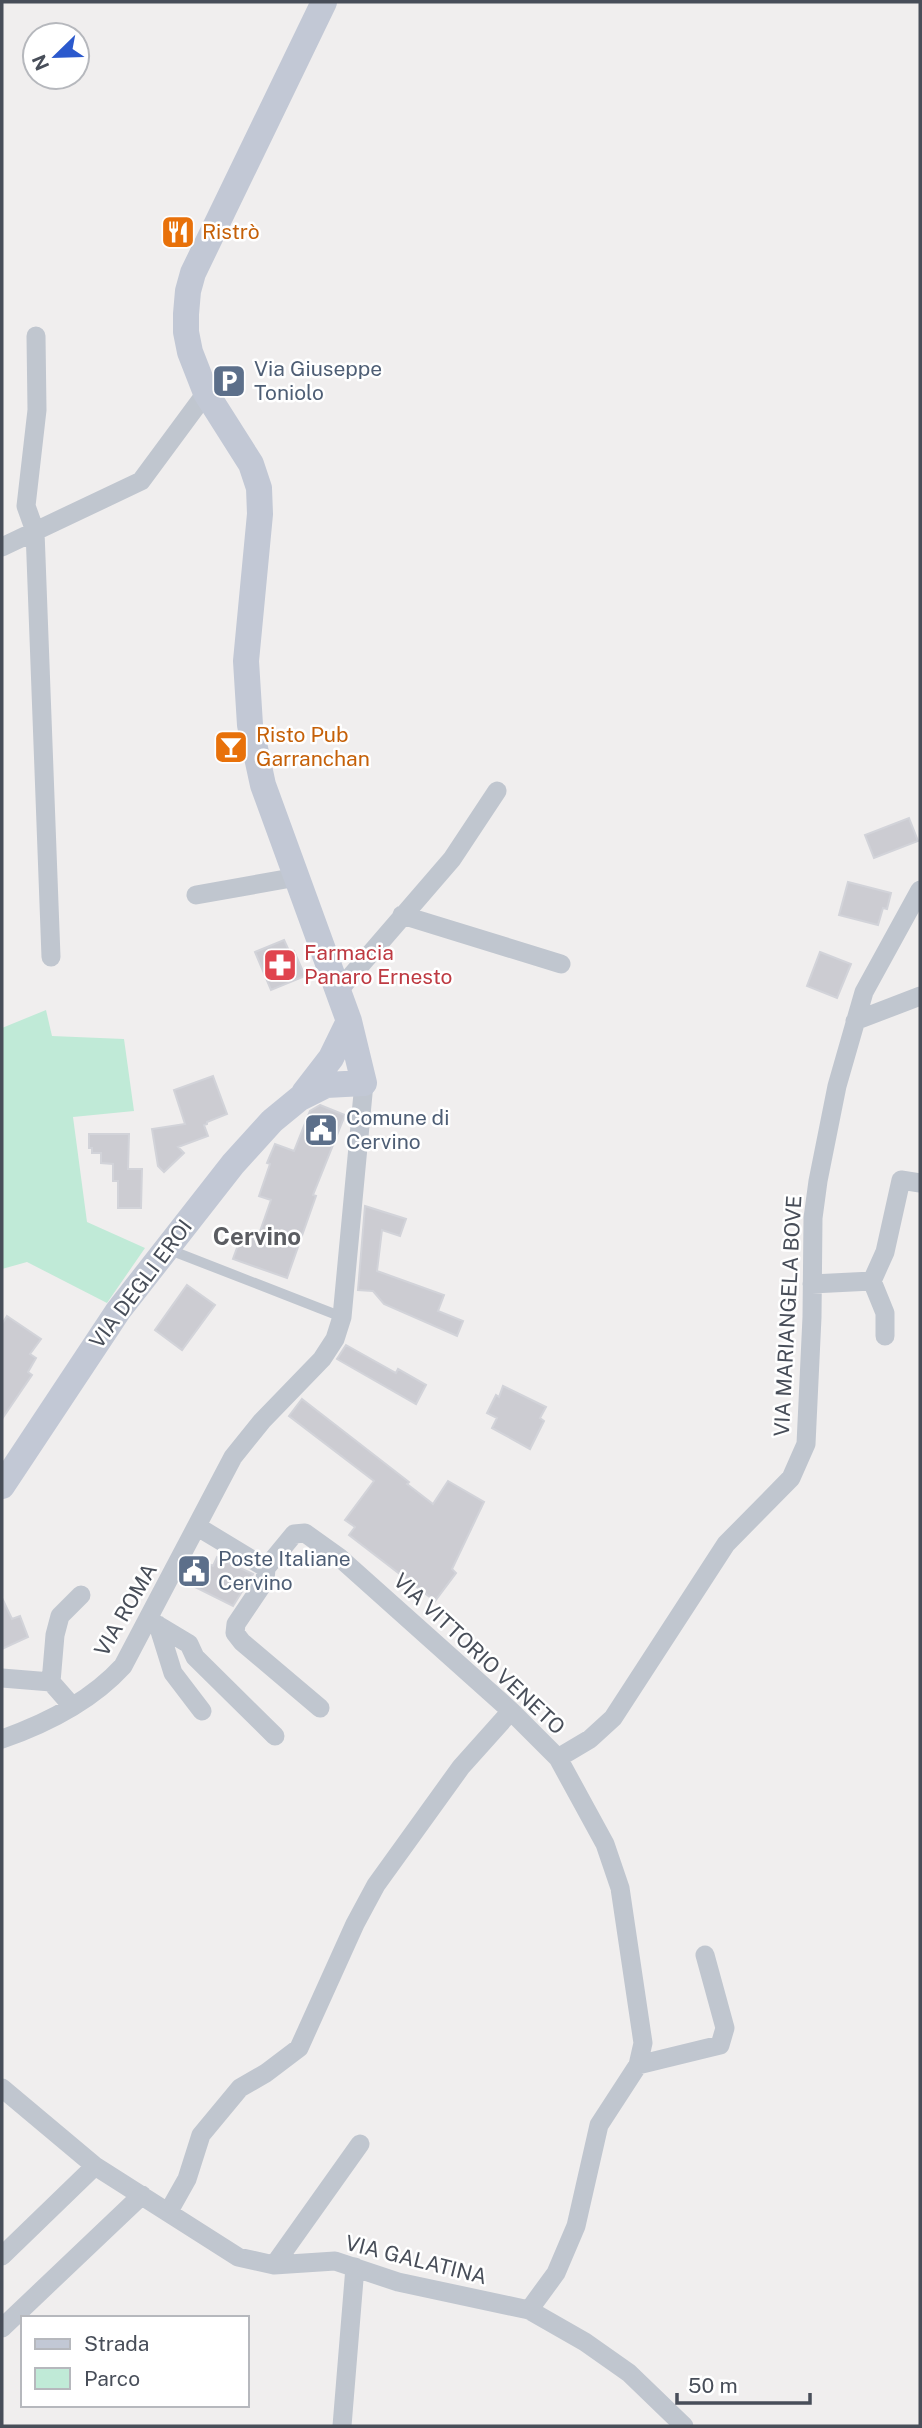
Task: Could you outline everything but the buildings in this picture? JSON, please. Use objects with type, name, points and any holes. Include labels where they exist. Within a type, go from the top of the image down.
[{"type":"street","points":[[320,1708],[242,1642],[235,1633],[236,1625],[265,1581],[265,1568],[198,1527],[233,1457],[262,1421],[322,1359],[335,1339],[342,1317],[364,1083],[339,990],[263,785],[250,725],[246,661],[260,513],[259,488],[251,464],[206,393],[190,352],[186,332],[188,291],[193,273],[324,2]]},
{"type":"street","points":[[36,336],[37,410],[26,506],[36,531],[51,957]]},
{"type":"street","points":[[2,547],[141,481],[206,393]]},
{"type":"street","points":[[339,990],[452,859],[497,791]]},
{"type":"street","points":[[196,895],[297,877]]},
{"type":"street","name":"VIA MARIANGELA BOVE","points":[[558,1758],[590,1739],[613,1718],[726,1545],[791,1478],[806,1444],[813,1218],[837,1086],[864,992],[920,890]]},
{"type":"street","points":[[402,915],[561,964]]},
{"type":"street","points":[[855,1021],[920,996]]},
{"type":"street","name":"VIA DEGLI EROI","points":[[2,1486],[118,1311],[233,1164],[272,1121],[300,1098],[331,1058],[349,1021]]},
{"type":"street","name":"VIA DEGLI EROI","points":[[300,1098],[326,1085],[364,1083]]},
{"type":"street","points":[[885,1336],[885,1313],[872,1281],[885,1252],[901,1180],[920,1183]]},
{"type":"street","points":[[812,1284],[872,1281]]},
{"type":"street","name":"VIA ROMA","points":[[2,1739],[26,1731],[72,1706],[109,1681],[123,1666],[153,1623],[198,1527]]},
{"type":"street","name":"VIA VITTORIO VENETO","points":[[265,1568],[294,1534],[305,1532],[340,1558],[511,1711],[558,1758],[605,1844],[620,1888],[643,2043],[638,2065],[599,2125],[576,2226],[556,2273],[529,2310]]},
{"type":"street","points":[[51,1682],[55,1635],[60,1616],[81,1595]]},
{"type":"street","points":[[153,1623],[173,1673],[202,1711]]},
{"type":"street","points":[[153,1623],[189,1644],[195,1657],[275,1736]]},
{"type":"street","points":[[2,1678],[51,1682],[72,1706]]},
{"type":"street","points":[[169,2211],[187,2179],[201,2135],[240,2088],[266,2073],[299,2048],[355,1924],[376,1885],[461,1767],[511,1711]]},
{"type":"street","points":[[638,2065],[720,2045],[725,2028],[705,1955]]},
{"type":"street","name":"VIA GALATINA","points":[[2,2088],[95,2166],[239,2257],[274,2265],[335,2261],[398,2282],[529,2310],[585,2342],[629,2373],[684,2426]]},
{"type":"street","points":[[274,2265],[360,2144]]},
{"type":"street","points":[[2,2256],[95,2166]]},
{"type":"street","points":[[2,2328],[142,2195]]},
{"type":"street","points":[[342,2426],[355,2267]]},
{"type":"lane","points":[[167,1248],[342,1317]]},
{"type":"green space","points":[[46,1010],[52,1036],[124,1039],[134,1111],[73,1117],[87,1222],[145,1248],[107,1303],[27,1262],[2,1269],[2,1028]]},
{"type":"place","name":"Ristrò","points":[[178,232]]},
{"type":"place","name":"Via Giuseppe Toniolo","points":[[229,381]]},
{"type":"place","name":"Risto Pub Garranchan","points":[[231,747]]},
{"type":"place","name":"Farmacia Panaro Ernesto","points":[[280,965]]},
{"type":"place","name":"Comune di Cervino","points":[[321,1130]]},
{"type":"place","name":"Poste Italiane Cervino","points":[[194,1571]]},
{"type":"district","name":"Cervino","points":[[257,1237]]}]
